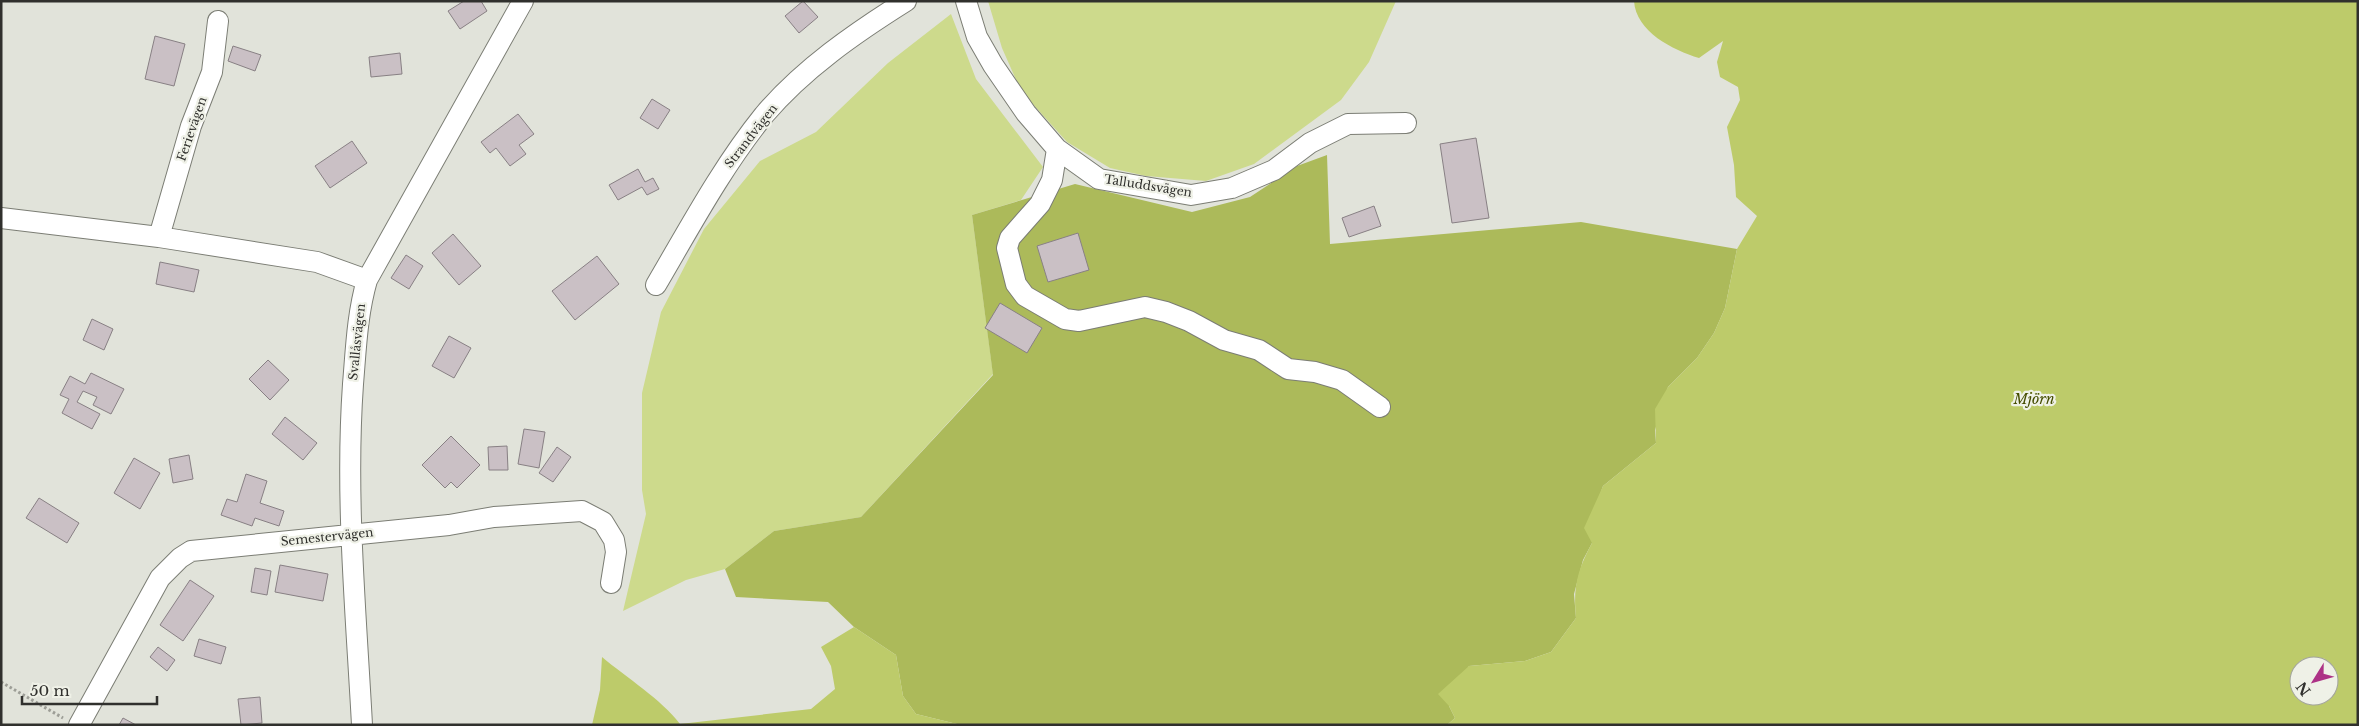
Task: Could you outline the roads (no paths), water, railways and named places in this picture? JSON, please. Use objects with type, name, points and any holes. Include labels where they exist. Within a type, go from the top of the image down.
[{"type":"street","name":"Svallåsvägen","points":[[362,725],[352,535],[349,433],[358,310],[367,280],[523,1]]},
{"type":"street","name":"Strandvägen","points":[[656,284],[702,205],[742,144],[766,114],[840,44],[906,1]]},
{"type":"street","name":"Talluddsvägen","points":[[966,1],[978,36],[992,65],[1026,113],[1057,148],[1099,179],[1190,195],[1232,188],[1274,170],[1310,143],[1348,124],[1406,124]]},
{"type":"street","name":"Ferievägen","points":[[159,237],[191,126],[212,72],[218,20]]},
{"type":"street","points":[[1057,148],[1052,180],[1040,204],[1010,238],[1007,248],[1016,284],[1025,296],[1065,319],[1079,321],[1145,307],[1166,312],[1189,321],[1224,340],[1259,350],[1288,369],[1315,372],[1342,380],[1380,407]]},
{"type":"street","points":[[1,218],[159,237],[318,262],[367,280]]},
{"type":"street","name":"Semestervägen","points":[[74,723],[160,578],[180,558],[191,551],[449,525],[494,516],[582,511],[603,522],[614,540],[616,552],[610,583]]},
{"type":"water","name":"Mjörn","points":[[1634,1],[2358,1],[2358,725],[1447,725],[1455,718],[1449,706],[1438,694],[1469,666],[1525,661],[1551,652],[1576,618],[1575,597],[1577,579],[1592,543],[1584,528],[1603,486],[1656,443],[1655,409],[1668,387],[1697,358],[1714,333],[1725,308],[1737,249],[1757,216],[1736,197],[1734,165],[1727,127],[1740,100],[1738,87],[1720,77],[1717,62],[1723,41],[1699,58],[1668,45],[1649,31],[1641,22],[1636,12]]},
{"type":"water","points":[[854,627],[896,655],[903,696],[916,714],[961,725],[592,725],[600,690],[602,657],[654,697],[680,724],[811,709],[835,689],[831,666],[821,647]]}]
